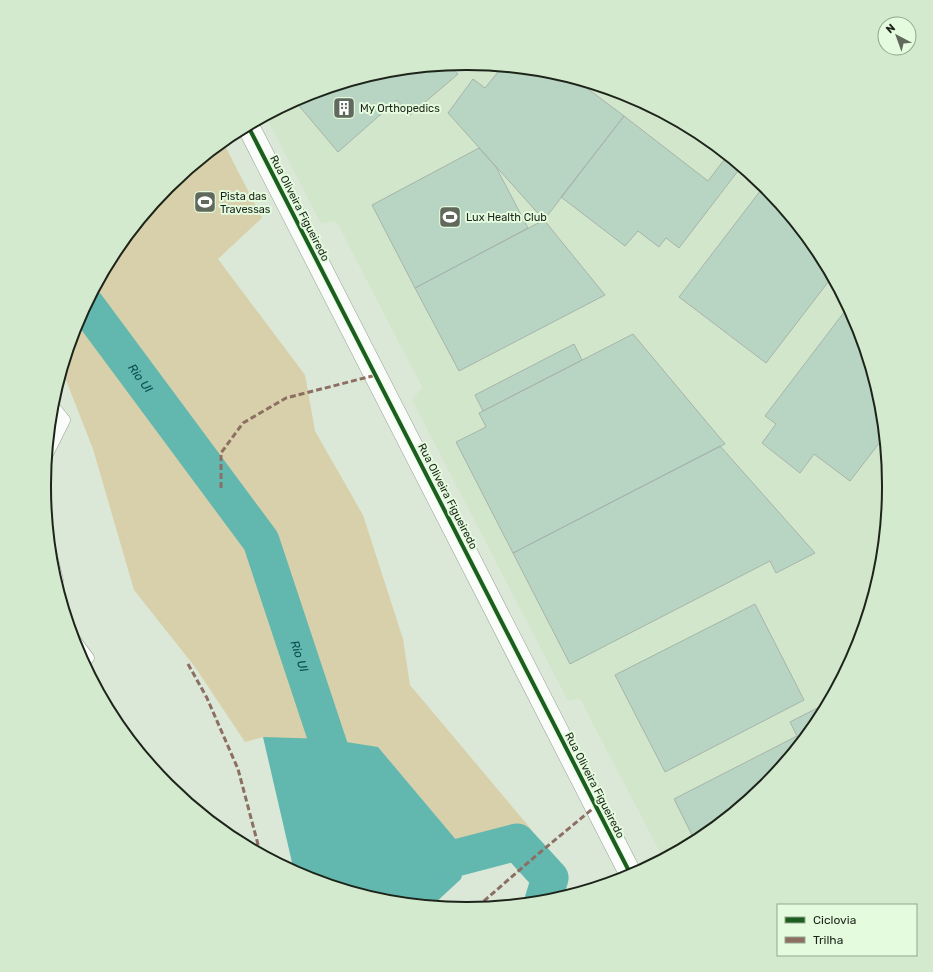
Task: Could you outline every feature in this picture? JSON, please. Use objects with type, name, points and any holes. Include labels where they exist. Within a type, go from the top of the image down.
[{"type":"street","name":"Rua Oliveira Figueiredo","points":[[251,131],[628,869]]},
{"type":"lane","points":[[54,440],[64,420],[58,412]]},
{"type":"shaded area","points":[[439,71],[494,71],[548,78],[574,85],[626,102],[674,126],[719,156],[760,192],[796,233],[826,278],[839,302],[860,352],[868,378],[878,432],[882,486],[881,513],[874,567],[868,594],[860,620],[839,670],[812,717],[796,739],[779,760],[740,798],[719,816],[674,846],[661,853],[580,699],[568,701],[412,400],[422,387],[336,221],[321,224],[268,121],[307,102],[385,78]]},
{"type":"shaded area","points":[[226,148],[262,218],[218,259],[305,375],[315,431],[363,515],[403,639],[410,685],[531,829],[465,851],[378,747],[263,737],[245,742],[195,667],[134,590],[93,449],[65,378],[73,352],[94,302],[121,255],[154,212],[193,174]]},
{"type":"water","points":[[263,737],[327,739],[378,747],[468,854],[461,879],[437,901],[385,894],[333,879],[292,863]]},
{"type":"building","name":"My Orthopedics","points":[[455,70],[458,74],[410,115],[397,100],[338,152],[299,106],[333,93],[385,78],[439,71]]},
{"type":"building","points":[[498,71],[548,78],[589,90],[624,116],[544,220],[448,113],[473,79],[485,88]]},
{"type":"building","points":[[624,116],[708,181],[724,160],[737,172],[679,248],[666,238],[659,247],[638,231],[625,246],[561,197]]},
{"type":"building","name":"Lux Health Club","points":[[479,148],[496,167],[528,228],[415,288],[372,205]]},
{"type":"building","points":[[760,192],[796,233],[812,255],[828,282],[766,363],[679,297]]},
{"type":"building","points":[[544,220],[605,295],[459,371],[415,288]]},
{"type":"building","points":[[844,313],[860,352],[868,378],[874,405],[879,443],[850,481],[814,454],[800,473],[762,443],[776,424],[765,416]]},
{"type":"building","points":[[633,334],[725,444],[513,553],[456,442],[486,427],[479,413]]},
{"type":"building","points":[[574,344],[582,360],[483,411],[475,395]]},
{"type":"building","points":[[720,446],[815,553],[776,573],[770,561],[570,664],[513,553]]},
{"type":"building","points":[[755,604],[804,700],[665,772],[615,675]]},
{"type":"building","points":[[818,708],[797,737],[790,722]]},
{"type":"building","points":[[797,736],[779,760],[760,780],[719,816],[692,834],[674,799]]},
{"type":"waterway","name":"Rio Ul","points":[[90,311],[261,541],[343,788]]},
{"type":"waterway","name":"Rio Ul","points":[[419,852],[448,860],[517,842],[550,878],[545,894]]},
{"type":"marked path","points":[[221,488],[221,453],[243,423],[286,398],[376,375]]},
{"type":"marked path","points":[[188,664],[207,698],[238,769],[258,846]]},
{"type":"marked path","points":[[483,901],[596,806]]},
{"type":"cycle path","points":[[251,131],[628,869]]},
{"type":"place","name":"My Orthopedics","points":[[344,108]]},
{"type":"place","name":"Pista das Travessas","points":[[205,202]]},
{"type":"place","name":"Lux Health Club","points":[[450,217]]}]
